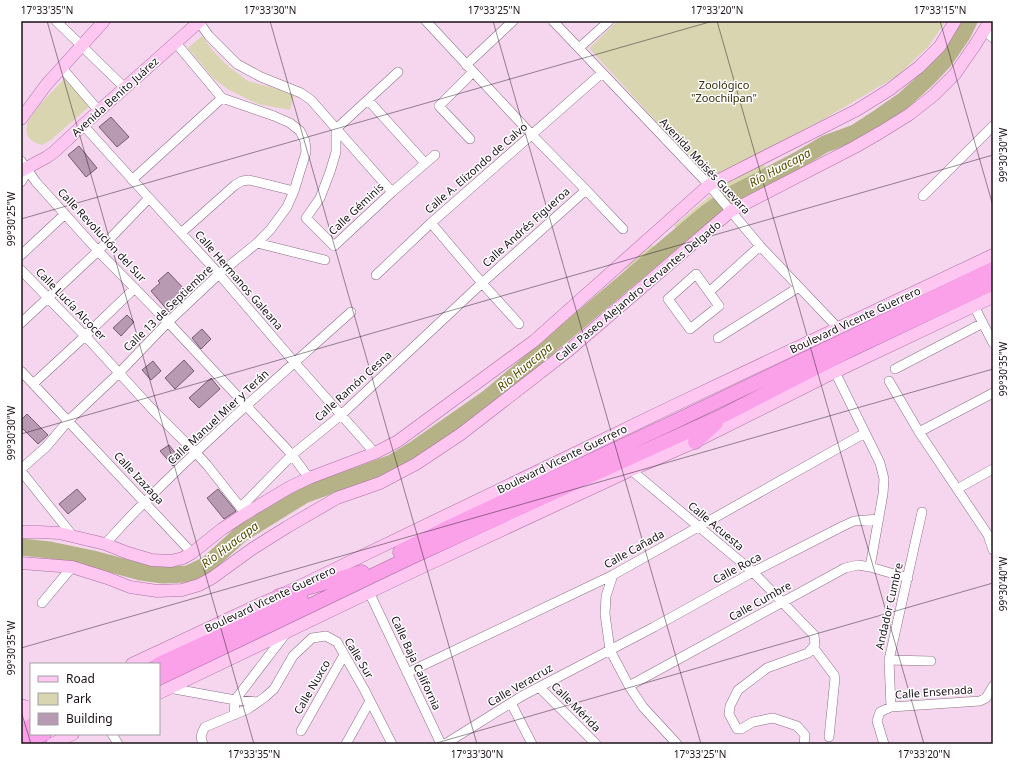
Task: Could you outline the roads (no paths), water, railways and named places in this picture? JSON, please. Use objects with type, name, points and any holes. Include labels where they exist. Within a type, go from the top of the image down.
[{"type":"highway","name":"Boulevard Vicente Guerrero","points":[[160,664],[362,572],[449,527],[993,269]]},
{"type":"highway","name":"Boulevard Vicente Guerrero","points":[[160,678],[407,559],[724,415],[850,350],[993,283]]},
{"type":"highway","points":[[695,442],[724,415]]},
{"type":"highway","points":[[279,596],[362,572]]},
{"type":"main road","points":[[21,119],[61,67],[104,21]]},
{"type":"main road","points":[[21,532],[59,533],[105,544],[152,560],[171,560],[183,558],[192,553],[243,511],[309,478],[375,453],[398,441],[534,341],[709,186],[857,110],[889,90],[918,67],[940,46],[955,21]]},
{"type":"main road","name":"Avenida Benito Juárez","points":[[23,167],[47,157],[200,22]]},
{"type":"main road","name":"Calle Paseo Alejandro Cervantes Delgado","points":[[21,563],[72,567],[130,587],[157,590],[182,590],[199,585],[212,578],[252,549],[337,498],[386,480],[416,464],[456,438],[568,351],[731,211],[822,164],[881,132],[910,114],[934,95],[955,74],[989,30]]},
{"type":"main road","name":"Boulevard Vicente Guerrero","points":[[134,663],[279,596],[993,255]]},
{"type":"main road","points":[[164,690],[369,592],[631,470],[695,442],[836,372],[993,297]]},
{"type":"main road","points":[[27,725],[26,707],[30,706]]},
{"type":"main road","points":[[52,744],[71,735]]},
{"type":"street","points":[[56,21],[125,88]]},
{"type":"street","points":[[426,21],[532,135],[623,229]]},
{"type":"street","points":[[470,139],[439,106],[470,68],[513,21]]},
{"type":"street","name":"Avenida Moisés Guevara","points":[[553,21],[709,186],[760,246],[838,328]]},
{"type":"street","points":[[579,48],[609,21]]},
{"type":"street","points":[[200,22],[209,36],[237,64],[261,77],[301,93],[311,100],[392,192]]},
{"type":"street","points":[[132,180],[222,98],[176,44]]},
{"type":"street","points":[[61,67],[99,111]]},
{"type":"street","points":[[336,129],[398,72]]},
{"type":"street","name":"Calle A. Elizondo de Calvo","points":[[519,324],[431,224],[602,73]]},
{"type":"street","name":"Calle 13 de Septiembre","points":[[21,470],[168,322],[220,274],[257,243],[270,230],[287,207],[306,152],[305,141],[300,131],[290,123],[274,116],[222,98]]},
{"type":"street","points":[[368,100],[425,163]]},
{"type":"street","name":"Calle Hermanos Galeana","points":[[83,125],[220,274],[295,363],[375,453]]},
{"type":"street","points":[[923,196],[993,126]]},
{"type":"street","name":"Calle Géminis","points":[[336,129],[336,152],[330,172],[320,198],[306,218],[334,246],[392,192],[435,155]]},
{"type":"street","points":[[21,182],[25,175],[23,167]]},
{"type":"street","name":"Calle Revolución del Sur","points":[[23,167],[98,251],[168,322],[292,455],[309,478]]},
{"type":"street","points":[[181,232],[235,185],[242,181],[249,180],[294,190]]},
{"type":"street","name":"Calle Andrés Figueroa","points":[[482,283],[586,190]]},
{"type":"street","points":[[21,323],[98,251],[149,198]]},
{"type":"street","points":[[21,256],[65,214]]},
{"type":"street","points":[[376,275],[431,224]]},
{"type":"street","points":[[257,243],[325,260]]},
{"type":"street","points":[[709,292],[760,246]]},
{"type":"street","name":"Calle Lucía Alcocer","points":[[21,270],[85,336],[152,410],[196,453],[243,511]]},
{"type":"street","points":[[696,274],[709,292],[719,306],[690,329],[668,299],[696,274]]},
{"type":"street","name":"Calle Ramón Cesna","points":[[243,511],[292,455],[341,415],[482,283]]},
{"type":"street","points":[[718,338],[799,286]]},
{"type":"street","points":[[33,384],[135,288]]},
{"type":"street","points":[[974,306],[993,343]]},
{"type":"street","name":"Calle Manuel Mier y Terán","points":[[105,544],[144,502],[246,406],[351,312]]},
{"type":"street","points":[[895,369],[983,323]]},
{"type":"street","name":"Calle Izazaga","points":[[21,371],[192,553]]},
{"type":"street","points":[[836,372],[880,463],[884,479],[879,519],[870,566]]},
{"type":"street","points":[[889,381],[919,432],[957,489],[990,534],[993,550]]},
{"type":"street","points":[[919,432],[993,393]]},
{"type":"street","name":"Calle Cañada","points":[[407,673],[613,575],[866,433]]},
{"type":"street","points":[[957,489],[993,469]]},
{"type":"street","points":[[21,470],[73,536]]},
{"type":"street","name":"Calle Acuesta","points":[[631,470],[753,572],[814,635],[816,645],[813,648]]},
{"type":"street","name":"Andador Cumbre","points":[[891,707],[889,660],[922,512]]},
{"type":"street","name":"Calle Roca","points":[[610,650],[753,572],[843,526],[854,521],[879,519]]},
{"type":"street","name":"Calle Cumbre","points":[[629,686],[845,568],[858,565],[870,566],[908,578]]},
{"type":"street","points":[[42,603],[72,567]]},
{"type":"street","points":[[613,575],[606,596],[605,614],[610,650],[629,686],[643,707],[678,744]]},
{"type":"street","name":"Calle Baja California","points":[[369,592],[441,744]]},
{"type":"street","points":[[234,715],[235,700],[288,631]]},
{"type":"street","name":"Calle Sur","points":[[203,744],[201,739],[205,727],[248,709],[258,702],[274,689],[294,656],[312,638],[326,636],[337,642],[392,744]]},
{"type":"street","points":[[804,744],[805,735],[797,726],[773,718],[753,722],[741,730],[737,729],[728,714],[730,706],[738,690],[766,668],[808,653],[813,648],[834,675],[829,737]]},
{"type":"street","name":"Calle Veracruz","points":[[445,744],[511,702],[610,650]]},
{"type":"street","name":"Calle Nuxco","points":[[301,730],[344,655]]},
{"type":"street","points":[[889,660],[930,660]]},
{"type":"street","name":"Calle Ensenada","points":[[884,744],[877,721],[880,712],[891,707],[980,701],[989,699],[993,686]]},
{"type":"street","name":"Calle Mérida","points":[[539,687],[596,744]]},
{"type":"street","points":[[164,690],[258,702]]},
{"type":"street","points":[[346,744],[370,701]]},
{"type":"street","points":[[511,702],[532,744]]},
{"type":"street","points":[[113,735],[118,744]]},
{"type":"waterway","name":"Río Huacapa","points":[[21,547],[50,550],[93,559],[141,572],[163,575],[188,574],[207,565],[241,534],[304,495],[392,463],[415,449],[488,398],[704,215],[731,195],[800,159],[825,144],[855,133],[904,100],[944,61],[962,35],[969,21]]},
{"type":"park label","name":"Zoológico \"Zoochilpan\"","points":[[724,91]]}]
